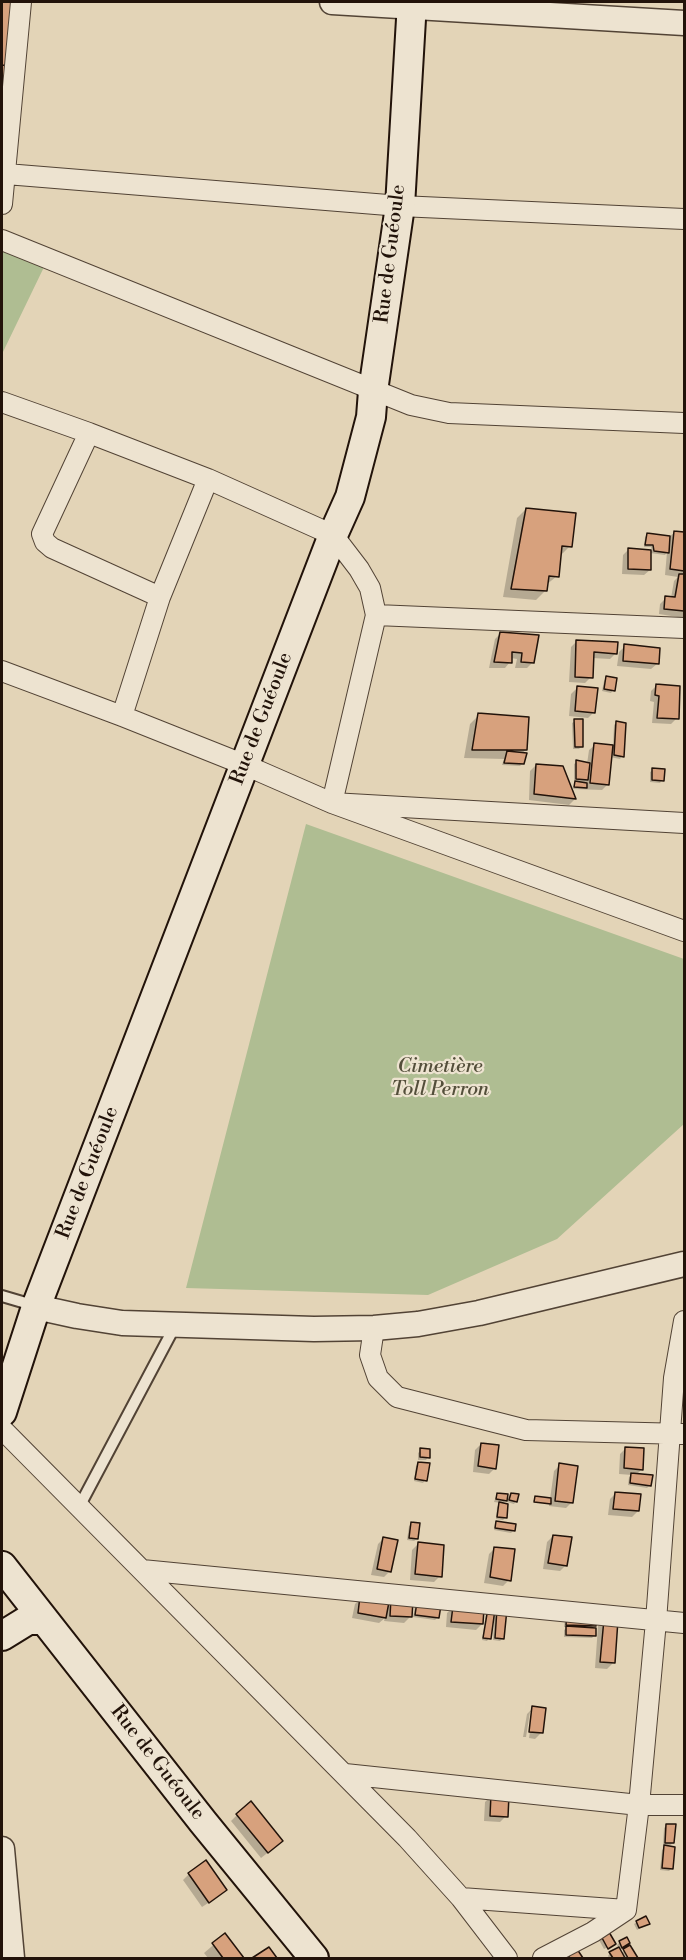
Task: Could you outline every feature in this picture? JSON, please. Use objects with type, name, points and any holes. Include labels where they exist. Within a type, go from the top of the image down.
[{"type":"main road","name":"Rue de Guéoule","points":[[2,1412],[36,1307],[333,535],[350,497],[371,417],[400,206],[412,4]]},
{"type":"main road","name":"Rue de Guéoule","points":[[2,1566],[315,1959]]},
{"type":"main road","points":[[2,1636],[28,1620],[44,1620]]},
{"type":"street","points":[[2,204],[21,2]]},
{"type":"street","points":[[332,2],[412,4],[684,23]]},
{"type":"street","points":[[6,174],[400,206],[684,219]]},
{"type":"street","points":[[2,240],[411,405],[449,413],[684,423]]},
{"type":"street","points":[[2,402],[208,479],[333,535],[359,569],[370,588],[376,615],[332,803]]},
{"type":"street","points":[[89,433],[42,534],[45,542],[52,548],[160,597]]},
{"type":"street","points":[[122,716],[160,597],[208,479]]},
{"type":"street","points":[[376,615],[684,628]]},
{"type":"street","points":[[2,671],[245,765],[332,803],[684,931]]},
{"type":"street","points":[[332,803],[684,823]]},
{"type":"street","points":[[36,1307],[122,1323],[314,1329],[374,1328],[418,1324],[479,1313],[684,1264]]},
{"type":"street","points":[[543,1959],[593,1932],[626,1910],[677,1433],[674,1377],[684,1321]]},
{"type":"street","points":[[374,1328],[370,1355],[378,1378],[397,1397],[526,1430],[677,1433]]},
{"type":"street","points":[[2,1429],[407,1838],[461,1898],[507,1959]]},
{"type":"street","points":[[142,1570],[684,1623]]},
{"type":"street","points":[[345,1774],[639,1805],[684,1805]]},
{"type":"street","points":[[2,1849],[5,1914],[12,1959]]},
{"type":"street","points":[[461,1898],[626,1910]]},
{"type":"lane","points":[[2,1296],[36,1307]]},
{"type":"lane","points":[[79,1507],[175,1326]]},
{"type":"green space","points":[[2,249],[45,265],[2,354]]},
{"type":"green space","name":"Cimetière Toll Perron","points":[[306,824],[684,959],[684,1124],[557,1239],[428,1295],[186,1288]]},
{"type":"building","points":[[2,2],[16,2],[11,66],[2,65]]},
{"type":"building","points":[[2,65],[11,66],[2,106]]},
{"type":"building","points":[[526,508],[576,513],[572,547],[562,546],[559,577],[549,576],[547,591],[511,589]]},
{"type":"building","points":[[674,531],[684,532],[684,571],[670,569]]},
{"type":"building","points":[[647,533],[670,536],[669,553],[654,551],[653,545],[645,545]]},
{"type":"building","points":[[628,548],[651,550],[651,570],[628,569]]},
{"type":"building","points":[[679,574],[684,574],[684,611],[664,609],[665,596],[675,597]]},
{"type":"building","points":[[500,632],[539,635],[534,663],[521,662],[522,653],[512,652],[512,663],[494,662]]},
{"type":"building","points":[[576,640],[618,642],[617,654],[594,652],[593,678],[575,677]]},
{"type":"building","points":[[624,644],[660,648],[659,664],[623,661]]},
{"type":"building","points":[[606,676],[617,678],[615,691],[604,689]]},
{"type":"building","points":[[656,684],[680,686],[679,719],[657,718],[659,696],[655,695]]},
{"type":"building","points":[[577,686],[598,688],[595,713],[575,711]]},
{"type":"building","points":[[478,713],[529,717],[527,750],[472,750]]},
{"type":"building","points":[[574,719],[583,719],[583,747],[575,747]]},
{"type":"building","points":[[616,721],[626,723],[624,757],[614,755]]},
{"type":"building","points":[[594,743],[613,745],[609,785],[590,783]]},
{"type":"building","points":[[507,751],[527,753],[524,764],[504,763]]},
{"type":"building","points":[[576,760],[590,763],[588,780],[576,779]]},
{"type":"building","points":[[536,764],[563,766],[576,799],[534,794]]},
{"type":"building","points":[[652,768],[665,769],[664,781],[652,780]]},
{"type":"building","points":[[575,781],[587,783],[587,788],[574,787]]},
{"type":"building","points":[[481,1443],[499,1445],[496,1469],[478,1466]]},
{"type":"building","points":[[625,1447],[644,1448],[643,1470],[624,1468]]},
{"type":"building","points":[[420,1448],[430,1449],[430,1458],[420,1457]]},
{"type":"building","points":[[418,1462],[430,1463],[427,1481],[415,1479]]},
{"type":"building","points":[[559,1463],[578,1466],[573,1503],[555,1501]]},
{"type":"building","points":[[631,1473],[653,1475],[651,1486],[630,1483]]},
{"type":"building","points":[[615,1492],[641,1494],[639,1511],[613,1509]]},
{"type":"building","points":[[497,1493],[508,1494],[507,1501],[496,1499]]},
{"type":"building","points":[[511,1493],[519,1494],[517,1502],[509,1500]]},
{"type":"building","points":[[535,1496],[551,1498],[551,1504],[534,1502]]},
{"type":"building","points":[[499,1502],[508,1504],[507,1518],[497,1517]]},
{"type":"building","points":[[496,1521],[516,1524],[515,1531],[495,1528]]},
{"type":"building","points":[[411,1522],[420,1523],[418,1539],[409,1538]]},
{"type":"building","points":[[553,1535],[572,1537],[567,1566],[548,1563]]},
{"type":"building","points":[[383,1537],[398,1540],[391,1572],[377,1569]]},
{"type":"building","points":[[418,1542],[444,1545],[442,1577],[415,1574]]},
{"type":"building","points":[[494,1547],[515,1549],[511,1581],[490,1577]]},
{"type":"building","points":[[360,1596],[389,1602],[386,1618],[358,1613]]},
{"type":"building","points":[[391,1598],[413,1600],[412,1617],[390,1616]]},
{"type":"building","points":[[417,1602],[441,1605],[439,1618],[415,1615]]},
{"type":"building","points":[[453,1606],[484,1608],[483,1624],[451,1622]]},
{"type":"building","points":[[488,1608],[495,1609],[491,1639],[483,1638]]},
{"type":"building","points":[[497,1609],[507,1609],[504,1639],[495,1638]]},
{"type":"building","points":[[567,1614],[596,1616],[596,1626],[566,1625]]},
{"type":"building","points":[[604,1619],[618,1620],[615,1663],[600,1662]]},
{"type":"building","points":[[566,1626],[596,1628],[596,1636],[566,1635]]},
{"type":"building","points":[[532,1706],[546,1708],[543,1733],[529,1732]]},
{"type":"building","points":[[491,1794],[509,1795],[508,1817],[490,1816]]},
{"type":"building","points":[[251,1801],[283,1841],[268,1853],[236,1814]]},
{"type":"building","points":[[666,1824],[676,1824],[674,1843],[665,1843]]},
{"type":"building","points":[[664,1845],[675,1847],[673,1869],[662,1868]]},
{"type":"building","points":[[206,1860],[227,1890],[209,1903],[188,1873]]},
{"type":"building","points":[[646,1916],[650,1924],[639,1928],[636,1921]]},
{"type":"building","points":[[609,1932],[616,1944],[608,1949],[601,1936]]},
{"type":"building","points":[[225,1933],[244,1958],[223,1958],[212,1943]]},
{"type":"building","points":[[627,1937],[630,1943],[622,1948],[619,1941]]},
{"type":"building","points":[[630,1945],[638,1958],[628,1958],[623,1949]]},
{"type":"building","points":[[269,1947],[277,1958],[252,1958]]},
{"type":"building","points":[[619,1947],[625,1958],[613,1958],[609,1952]]},
{"type":"building","points":[[577,1949],[583,1958],[570,1958],[568,1955]]}]
